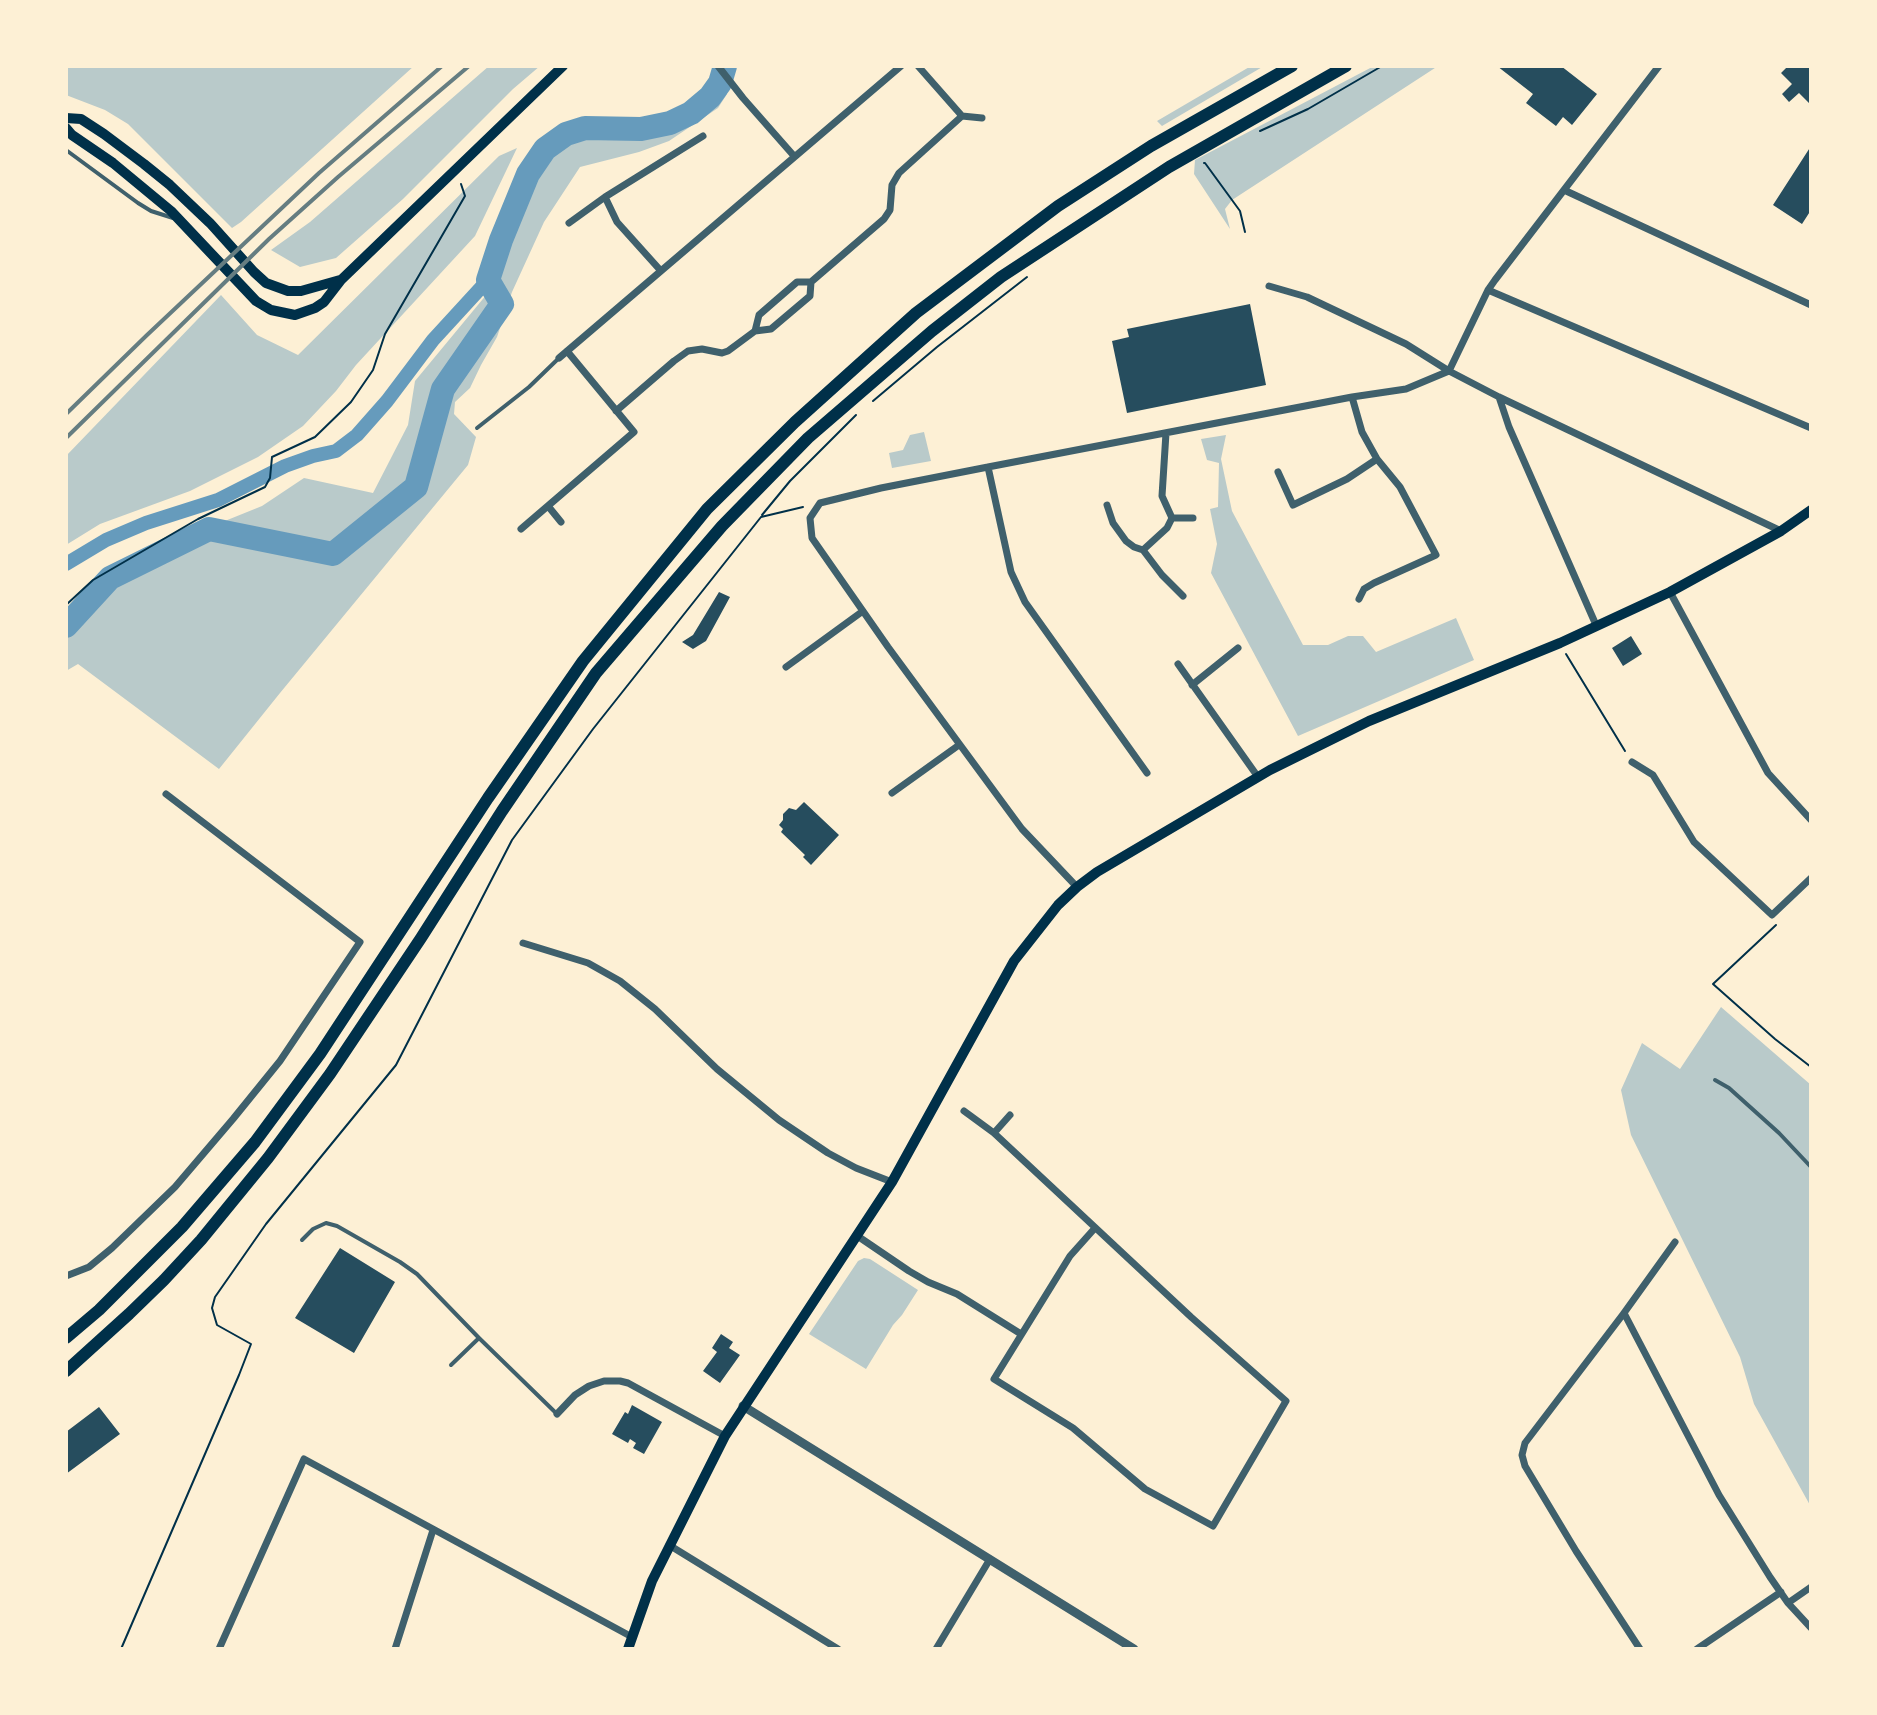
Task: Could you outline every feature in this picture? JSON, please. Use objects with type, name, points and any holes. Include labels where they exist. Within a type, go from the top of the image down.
[{"type":"highway","points":[[66,1338],[99,1310],[182,1227],[255,1142],[320,1054],[488,798],[583,661],[707,509],[795,422],[927,305],[1058,206],[1151,146],[1292,66]]},
{"type":"highway","points":[[66,1371],[164,1280],[268,1158],[330,1074],[596,673],[722,526],[808,438],[932,331],[1001,277],[1169,167],[1346,66]]},
{"type":"main road","points":[[66,128],[144,188],[193,233],[251,297],[271,310],[295,315],[324,302],[341,280],[563,66]]},
{"type":"main road","points":[[66,118],[81,119],[170,185],[266,283],[288,291],[301,291],[341,280]]},
{"type":"main road","points":[[628,1649],[652,1581],[725,1436],[892,1182],[1014,961],[1053,910],[1097,872],[1258,777],[1369,721],[1560,643],[1670,592],[1781,531],[1811,510]]},
{"type":"street","points":[[718,66],[794,156]]},
{"type":"street","points":[[559,358],[901,66]]},
{"type":"street","points":[[918,66],[962,116],[982,118]]},
{"type":"street","points":[[1077,887],[1022,829],[812,538],[810,518],[820,503],[988,467],[1406,389],[1449,371],[1488,290],[1659,66]]},
{"type":"street","points":[[755,331],[759,315],[797,282],[811,282],[884,219],[890,210],[895,178],[962,116]]},
{"type":"street","points":[[569,223],[703,136]]},
{"type":"street","points":[[1564,190],[1811,305]]},
{"type":"street","points":[[605,197],[617,222],[661,271]]},
{"type":"street","points":[[616,411],[688,351],[702,349],[722,353],[755,331],[771,329],[810,296],[811,282]]},
{"type":"street","points":[[1269,286],[1307,297],[1406,344],[1499,397],[1781,531]]},
{"type":"street","points":[[1488,290],[1811,428]]},
{"type":"street","points":[[521,529],[634,432],[567,351]]},
{"type":"street","points":[[1352,397],[1362,432],[1377,459],[1400,487],[1436,555],[1374,583],[1364,589],[1359,599]]},
{"type":"street","points":[[1499,397],[1509,427],[1596,625]]},
{"type":"street","points":[[1166,433],[1162,496],[1172,518]]},
{"type":"street","points":[[1278,472],[1293,505],[1347,479],[1377,459]]},
{"type":"street","points":[[988,467],[1011,572],[1025,602],[1147,773]]},
{"type":"street","points":[[1107,505],[1113,523],[1126,541],[1143,550],[1183,596]]},
{"type":"street","points":[[548,506],[561,522]]},
{"type":"street","points":[[1172,518],[1193,518]]},
{"type":"street","points":[[1143,550],[1167,528],[1172,518]]},
{"type":"street","points":[[1670,592],[1768,773],[1811,820]]},
{"type":"street","points":[[786,667],[863,611]]},
{"type":"street","points":[[1192,685],[1238,648]]},
{"type":"street","points":[[1178,664],[1258,777]]},
{"type":"street","points":[[892,793],[959,745]]},
{"type":"street","points":[[1632,762],[1653,775],[1694,842],[1772,915],[1811,878]]},
{"type":"street","points":[[66,1276],[89,1267],[175,1187],[280,1061],[360,942],[166,794]]},
{"type":"street","points":[[523,943],[588,963],[620,981],[655,1009],[717,1069],[779,1120],[828,1153],[892,1182]]},
{"type":"street","points":[[964,1111],[994,1133],[1286,1401],[1213,1526],[1145,1489],[1073,1428],[994,1379],[1070,1256],[1095,1228]]},
{"type":"street","points":[[994,1133],[1010,1115]]},
{"type":"street","points":[[856,1235],[909,1271],[957,1294],[1021,1334]]},
{"type":"street","points":[[1640,1649],[1569,1539],[1525,1466],[1522,1455],[1525,1443],[1675,1242]]},
{"type":"street","points":[[1624,1313],[1719,1495],[1788,1603],[1811,1628]]},
{"type":"street","points":[[557,1414],[575,1395],[589,1386],[604,1381],[620,1381],[725,1436]]},
{"type":"street","points":[[743,1406],[1134,1649]]},
{"type":"street","points":[[219,1649],[304,1459],[632,1637]]},
{"type":"street","points":[[395,1649],[433,1530]]},
{"type":"street","points":[[669,1545],[838,1649]]},
{"type":"street","points":[[936,1649],[990,1559]]},
{"type":"street","points":[[1788,1603],[1811,1587]]},
{"type":"street","points":[[1697,1649],[1781,1592]]},
{"type":"lane","points":[[66,150],[151,211],[179,220]]},
{"type":"lane","points":[[477,428],[529,387],[559,358]]},
{"type":"lane","points":[[1715,1080],[1729,1088],[1779,1133],[1811,1167]]},
{"type":"lane","points":[[302,1240],[313,1229],[326,1223],[337,1226],[400,1262],[417,1274],[557,1414]]},
{"type":"lane","points":[[451,1365],[479,1338]]},
{"type":"path","points":[[1256,133],[1308,109],[1382,66]]},
{"type":"path","points":[[1205,163],[1240,211],[1245,232]]},
{"type":"path","points":[[66,605],[93,580],[198,519],[265,487],[270,478],[272,457],[315,437],[351,402],[373,370],[385,334],[465,196],[457,170]]},
{"type":"path","points":[[869,404],[1028,276]]},
{"type":"path","points":[[121,1649],[251,1344],[217,1325],[212,1308],[215,1297],[266,1224],[396,1065],[512,840],[593,729],[790,481],[858,414]]},
{"type":"path","points":[[761,517],[820,503]]},
{"type":"path","points":[[1560,643],[1632,762]]},
{"type":"path","points":[[1772,915],[1779,922],[1713,984],[1811,1067]]},
{"type":"shaded area","points":[[66,66],[414,66],[232,228],[128,124],[105,110],[66,95]]},
{"type":"shaded area","points":[[489,66],[540,66],[403,199],[336,258],[300,267],[271,250],[310,222]]},
{"type":"shaded area","points":[[1251,66],[1264,66],[1162,126],[1157,121]]},
{"type":"shaded area","points":[[1374,66],[1438,66],[1232,200],[1225,209],[1230,229],[1194,174],[1195,160]]},
{"type":"shaded area","points":[[722,91],[727,94],[718,108],[669,141],[580,167],[544,222],[512,292],[497,337],[470,388],[455,402],[454,414],[476,437],[468,465],[219,769],[78,664],[66,671],[66,619],[98,589],[205,529],[262,506],[304,478],[373,493],[408,425],[415,381],[487,294],[520,210],[549,157],[584,136],[636,136],[683,126]]},
{"type":"shaded area","points":[[517,148],[475,236],[303,426],[258,457],[190,491],[100,524],[66,545],[66,456],[221,295],[257,335],[298,355],[499,156]]},
{"type":"shaded area","points":[[924,432],[931,461],[892,468],[889,453],[903,450],[910,435]]},
{"type":"shaded area","points":[[1226,435],[1221,459],[1232,511],[1303,645],[1328,645],[1348,636],[1363,636],[1376,652],[1456,618],[1474,660],[1298,736],[1211,573],[1217,544],[1210,509],[1218,507],[1219,463],[1207,460],[1201,439]]},
{"type":"shaded area","points":[[1721,1007],[1811,1085],[1811,1507],[1754,1404],[1740,1357],[1631,1135],[1621,1090],[1642,1043],[1680,1069]]},
{"type":"shaded area","points":[[864,1258],[918,1290],[866,1369],[809,1334],[858,1261]]},
{"type":"building","points":[[1497,66],[1561,66],[1597,94],[1572,125],[1563,117],[1556,126],[1526,103],[1533,94]]},
{"type":"building","points":[[1788,66],[1811,66],[1811,105],[1799,93],[1789,102],[1782,94],[1792,84],[1781,73]]},
{"type":"building","points":[[1811,146],[1811,210],[1802,224],[1773,205]]},
{"type":"building","points":[[1250,304],[1266,385],[1127,413],[1112,341],[1129,337],[1127,329]]},
{"type":"building","points":[[719,592],[730,597],[706,641],[693,649],[682,642],[693,635]]},
{"type":"building","points":[[1631,636],[1642,654],[1623,666],[1612,648]]},
{"type":"building","points":[[804,802],[839,835],[811,865],[781,832],[783,829],[779,825],[789,808],[796,810]]},
{"type":"building","points":[[340,1248],[395,1282],[354,1353],[295,1318]]},
{"type":"building","points":[[721,1334],[733,1342],[729,1348],[740,1355],[720,1383],[703,1371],[717,1352],[712,1348]]},
{"type":"building","points":[[632,1405],[662,1422],[644,1454],[633,1448],[636,1443],[630,1439],[628,1443],[612,1434]]},
{"type":"building","points":[[99,1407],[120,1434],[66,1474],[66,1432]]},
{"type":"waterway","points":[[66,626],[110,578],[209,529],[333,554],[416,487],[443,389],[502,304],[488,280],[528,174],[545,149],[566,134],[585,128],[641,129],[670,123],[691,113],[710,97],[720,83],[725,66]]},
{"type":"waterway","points":[[66,564],[106,540],[146,523],[218,500],[285,466],[336,451],[357,435],[433,340],[488,280]]},
{"type":"railway","points":[[66,414],[319,173],[442,66]]},
{"type":"railway","points":[[66,438],[269,239],[469,66]]}]
